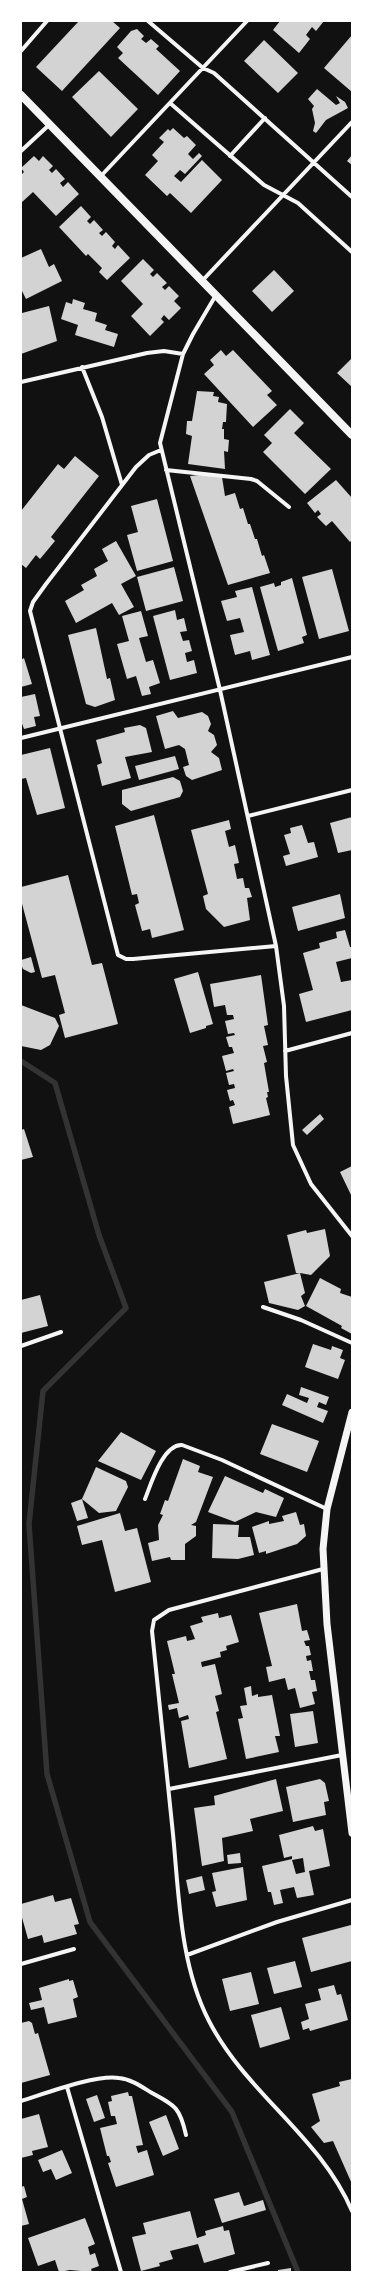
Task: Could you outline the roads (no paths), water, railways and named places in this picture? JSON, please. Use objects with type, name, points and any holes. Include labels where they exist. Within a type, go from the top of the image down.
[{"type":"main road","points":[[21,95],[352,435]]},
{"type":"street","points":[[21,51],[46,21]]},
{"type":"street","points":[[148,21],[203,68],[214,73],[352,197]]},
{"type":"street","points":[[100,177],[247,21]]},
{"type":"street","points":[[170,103],[264,185],[282,197],[294,201],[306,209],[352,252]]},
{"type":"street","points":[[230,156],[265,118]]},
{"type":"street","points":[[202,281],[352,122]]},
{"type":"street","points":[[21,151],[49,125]]},
{"type":"street","points":[[216,295],[183,354],[161,436],[161,450],[220,690],[276,946],[284,1006],[285,1051],[290,1122],[297,1156],[313,1187],[352,1236]]},
{"type":"street","points":[[21,382],[156,351],[183,354]]},
{"type":"street","points":[[82,367],[102,417],[122,485]]},
{"type":"street","points":[[161,450],[149,455],[139,463],[46,584],[30,611],[118,955],[126,959],[133,959],[276,946]]},
{"type":"street","points":[[166,470],[251,478],[257,481],[289,507]]},
{"type":"street","points":[[21,738],[352,657]]},
{"type":"street","points":[[248,816],[352,790]]},
{"type":"street","points":[[285,1051],[352,1033]]},
{"type":"street","points":[[263,1307],[301,1320],[352,1343]]},
{"type":"street","points":[[21,1346],[61,1332]]},
{"type":"street","points":[[352,1412],[327,1509],[323,1549],[323,1569],[342,1755],[352,1832]]},
{"type":"street","points":[[145,1499],[167,1452],[175,1446],[182,1445],[260,1477],[327,1509]]},
{"type":"street","points":[[323,1569],[169,1610],[154,1620],[152,1631],[187,1955],[200,2002],[231,2058],[321,2156],[344,2194],[352,2211]]},
{"type":"street","points":[[169,1789],[342,1755]]},
{"type":"street","points":[[187,1955],[277,1922],[352,1900]]},
{"type":"street","points":[[21,1964],[74,1949]]},
{"type":"street","points":[[21,2101],[101,2078],[116,2077],[132,2082],[174,2105],[181,2116],[186,2135]]},
{"type":"street","points":[[67,2088],[120,2272]]},
{"type":"street","points":[[230,2272],[268,2263]]},
{"type":"waterway","points":[[21,1061],[55,1083],[99,1235],[126,1308],[43,1391],[29,1524],[47,1774],[90,1922],[232,2112],[298,2272]]}]
